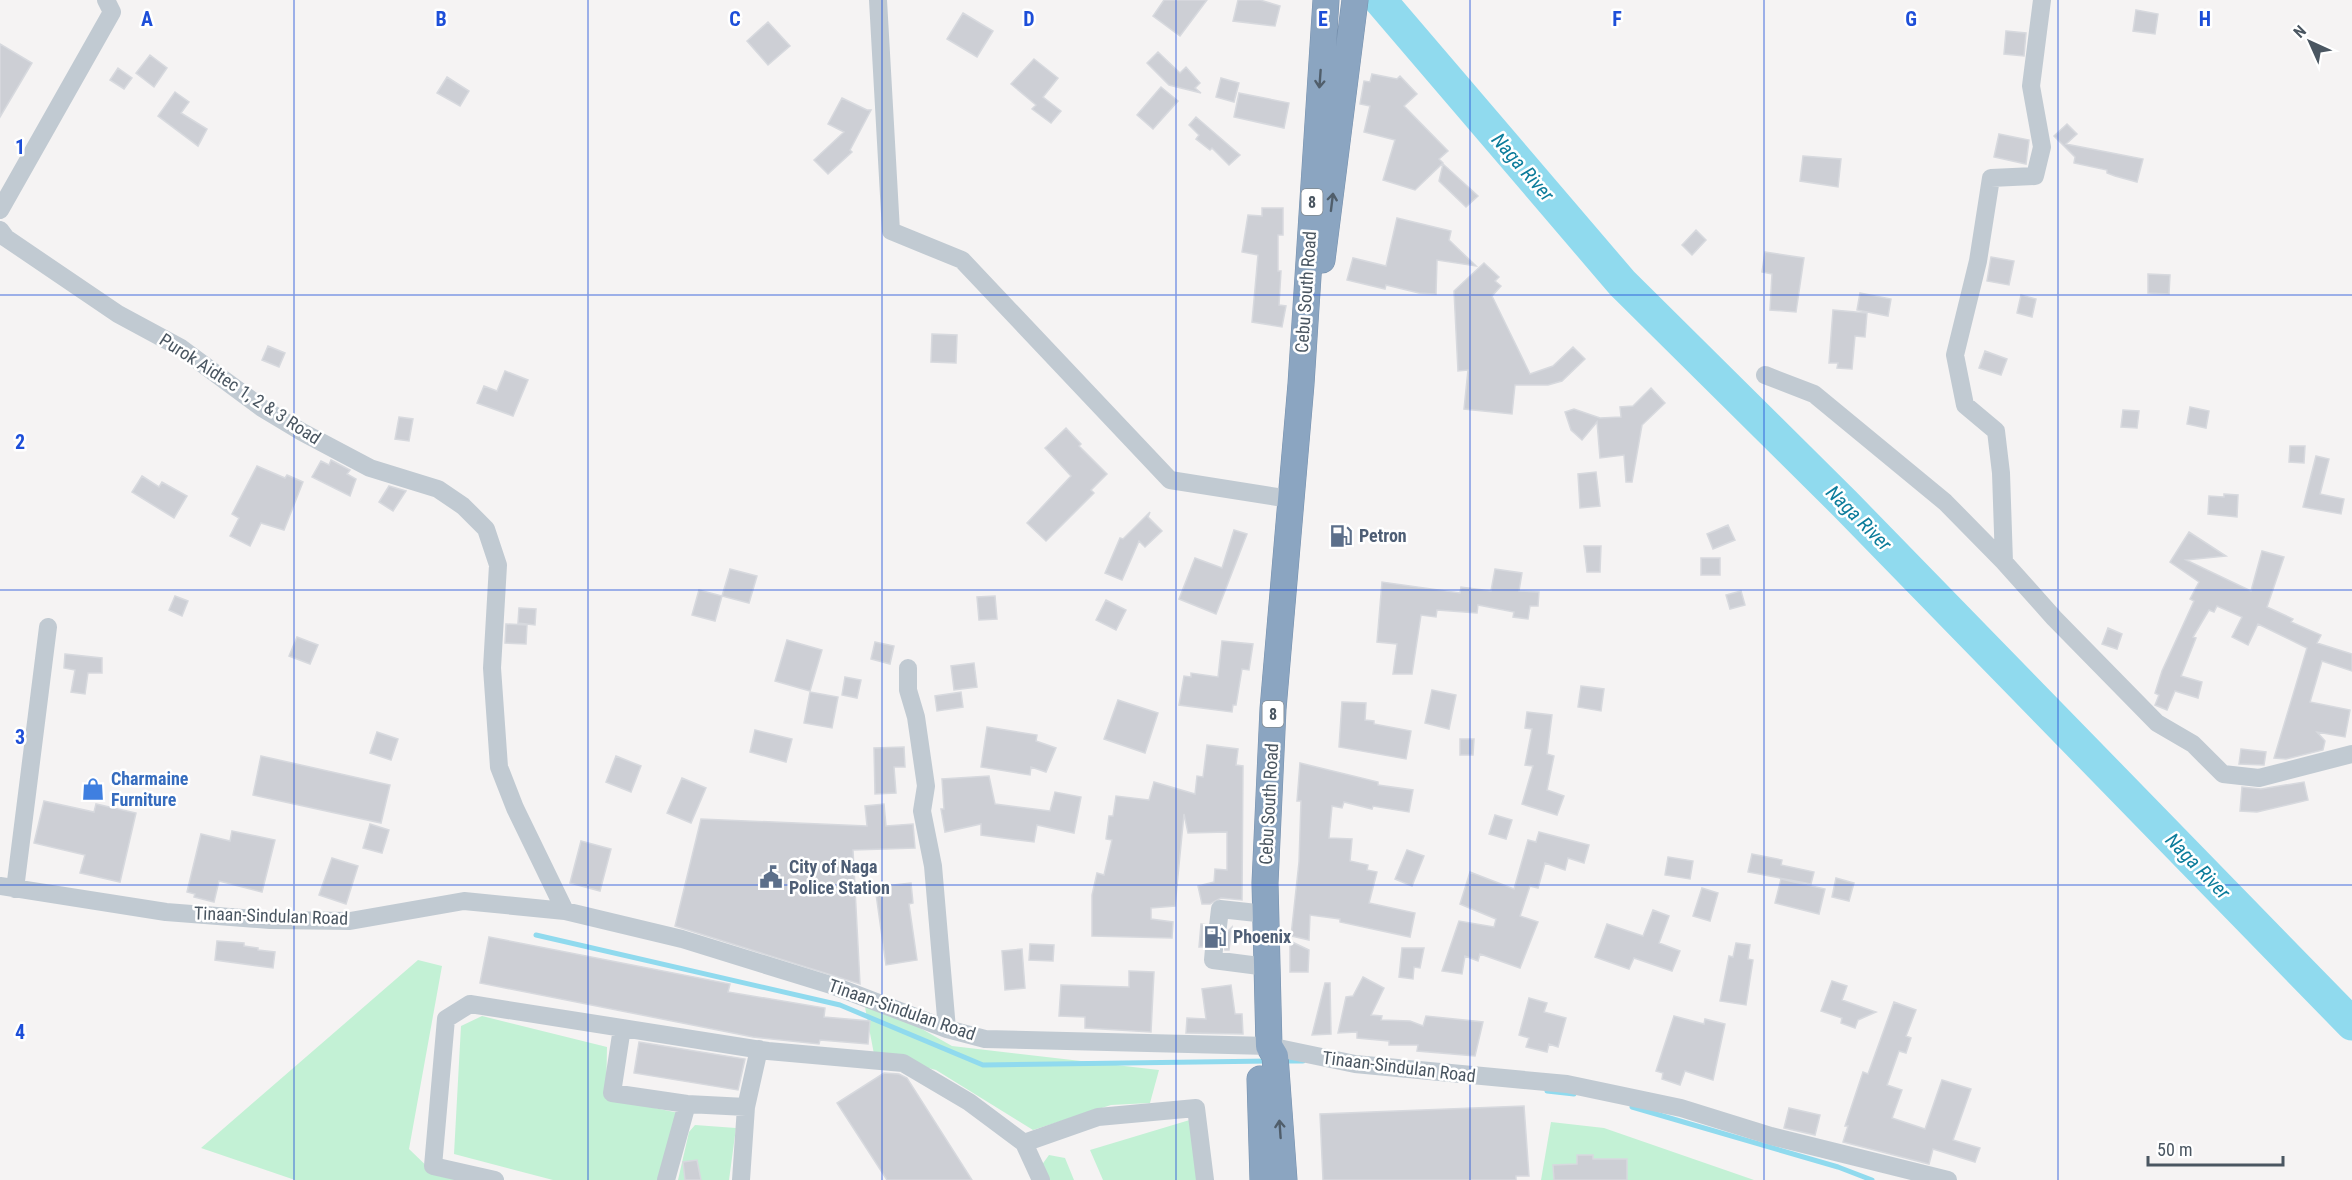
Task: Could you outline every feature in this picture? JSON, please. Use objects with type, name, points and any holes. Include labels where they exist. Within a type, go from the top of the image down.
[{"type":"highway","name":"Cebu South Road","points":[[1300,384],[1329,220],[1355,0]]},
{"type":"highway","name":"Cebu South Road","points":[[1263,1180],[1268,1063],[1266,914],[1273,710],[1300,384],[1325,10]]},
{"type":"highway","name":"Cebu South Road","points":[[1268,1063],[1284,1180]]},
{"type":"street","points":[[0,210],[112,12],[106,0]]},
{"type":"street","points":[[878,0],[891,231],[962,260],[1170,480],[1290,499]]},
{"type":"street","points":[[2004,562],[2001,473],[1996,431],[1965,405],[1955,355],[1978,261],[1991,178],[2035,176],[2042,147],[2031,86],[2042,0]]},
{"type":"street","name":"Purok Aidtec 1, 2 & 3 Road","points":[[0,230],[6,238],[118,314],[181,348],[282,420],[370,468],[438,489],[463,506],[486,529],[498,565],[492,668],[499,767],[515,808],[538,850],[565,911]]},
{"type":"street","points":[[1765,375],[1814,394],[1945,502],[2157,723],[2193,744],[2223,774],[2259,778],[2352,754]]},
{"type":"street","points":[[8,888],[48,627]]},
{"type":"street","points":[[908,668],[908,690],[916,717],[924,767],[926,786],[922,811],[933,866],[947,1029]]},
{"type":"street","name":"Tinaan-Sindulan Road","points":[[8,888],[166,912],[270,920],[350,921],[464,901],[565,911],[682,939],[834,986],[947,1029],[985,1039],[1268,1063],[1355,1064],[1578,1086],[1681,1108],[1771,1136],[1948,1180]]},
{"type":"street","points":[[1218,926],[1220,909],[1266,914]]},
{"type":"street","points":[[1214,949],[1213,960],[1267,967]]},
{"type":"street","points":[[495,1180],[433,1166],[446,1019],[470,1004],[759,1049],[903,1063],[969,1102],[1024,1143],[1041,1180]]},
{"type":"street","points":[[622,1028],[612,1093],[687,1104],[746,1107]]},
{"type":"street","points":[[741,1180],[746,1107],[759,1049]]},
{"type":"street","points":[[666,1180],[687,1104]]},
{"type":"street","points":[[1024,1143],[1098,1117],[1196,1108],[1205,1180]]},
{"type":"green space","points":[[418,960],[442,966],[409,1149],[436,1175],[456,1180],[295,1180],[201,1148]]},
{"type":"green space","points":[[865,1007],[913,1024],[952,1046],[1159,1070],[1150,1103],[1111,1105],[1033,1130],[936,1070],[874,1054]]},
{"type":"green space","points":[[482,1016],[607,1047],[606,1098],[679,1113],[658,1180],[553,1180],[454,1154],[461,1026]]},
{"type":"green space","points":[[1193,1119],[1200,1180],[1103,1180],[1090,1150]]},
{"type":"green space","points":[[1551,1122],[1604,1128],[1754,1180],[1541,1180]]},
{"type":"green space","points":[[695,1125],[736,1128],[729,1180],[678,1180],[689,1132]]},
{"type":"green space","points":[[1049,1155],[1065,1158],[1074,1180],[1034,1180],[1033,1177]]},
{"type":"building","points":[[1164,0],[1207,0],[1180,36],[1153,16]]},
{"type":"building","points":[[1238,0],[1260,0],[1280,6],[1275,26],[1233,21]]},
{"type":"building","points":[[2136,10],[2158,14],[2155,34],[2133,31]]},
{"type":"building","points":[[963,13],[993,31],[977,57],[947,39]]},
{"type":"building","points":[[768,22],[790,46],[768,65],[747,41]]},
{"type":"building","points":[[2006,31],[2026,33],[2024,56],[2004,54]]},
{"type":"building","points":[[0,44],[32,63],[0,117]]},
{"type":"building","points":[[1158,52],[1180,73],[1186,67],[1200,83],[1195,88],[1201,93],[1169,85],[1147,63]]},
{"type":"building","points":[[150,55],[167,68],[154,87],[136,73]]},
{"type":"building","points":[[1034,59],[1058,78],[1043,97],[1061,111],[1051,123],[1032,109],[1036,105],[1011,84]]},
{"type":"building","points":[[118,68],[132,78],[124,89],[110,80]]},
{"type":"building","points":[[1372,74],[1397,79],[1400,76],[1417,94],[1404,106],[1448,151],[1439,159],[1443,163],[1415,190],[1383,180],[1395,140],[1364,132],[1370,106],[1360,104],[1364,81],[1370,82]]},
{"type":"building","points":[[447,77],[469,91],[460,106],[437,93]]},
{"type":"building","points":[[1221,78],[1239,83],[1234,102],[1216,97]]},
{"type":"building","points":[[1161,87],[1178,101],[1153,129],[1137,115]]},
{"type":"building","points":[[175,92],[189,102],[181,113],[207,129],[198,146],[158,116]]},
{"type":"building","points":[[1239,93],[1289,103],[1284,128],[1234,117]]},
{"type":"building","points":[[842,98],[871,110],[850,150],[852,152],[828,174],[814,160],[844,132],[828,124]]},
{"type":"building","points":[[1196,117],[1240,155],[1229,165],[1212,148],[1210,150],[1196,139],[1199,135],[1189,125]]},
{"type":"building","points":[[2067,124],[2077,134],[2066,144],[2143,159],[2137,182],[2107,173],[2107,170],[2074,163],[2075,157],[2054,136]]},
{"type":"building","points":[[1999,134],[2029,140],[2026,164],[1994,157]]},
{"type":"building","points":[[1803,156],[1841,159],[1838,187],[1800,181]]},
{"type":"building","points":[[1443,164],[1478,196],[1466,207],[1439,181]]},
{"type":"building","points":[[1262,208],[1283,208],[1283,235],[1278,235],[1278,271],[1281,271],[1279,305],[1286,306],[1282,327],[1252,322],[1258,255],[1242,252],[1248,215],[1262,216]]},
{"type":"building","points":[[1397,218],[1451,231],[1449,240],[1476,266],[1437,260],[1436,294],[1419,293],[1386,285],[1385,289],[1347,280],[1353,258],[1386,266]]},
{"type":"building","points":[[1696,230],[1706,240],[1692,255],[1682,245]]},
{"type":"building","points":[[1765,252],[1804,258],[1796,312],[1770,310],[1772,274],[1762,272]]},
{"type":"building","points":[[1991,257],[2014,261],[2009,285],[1987,281]]},
{"type":"building","points":[[1484,263],[1499,277],[1495,281],[1501,286],[1492,296],[1530,374],[1553,366],[1573,347],[1585,359],[1562,381],[1548,385],[1515,385],[1512,414],[1464,409],[1468,370],[1458,371],[1454,291]]},
{"type":"building","points":[[2148,274],[2170,275],[2169,294],[2148,293]]},
{"type":"building","points":[[1860,293],[1891,299],[1888,316],[1857,310]]},
{"type":"building","points":[[2021,295],[2036,299],[2032,317],[2017,313]]},
{"type":"building","points":[[1833,310],[1867,313],[1865,337],[1855,336],[1852,369],[1837,368],[1838,363],[1829,363]]},
{"type":"building","points":[[932,334],[957,335],[956,363],[931,362]]},
{"type":"building","points":[[268,346],[285,353],[279,367],[262,360]]},
{"type":"building","points":[[1985,351],[2007,359],[2001,375],[1979,368]]},
{"type":"building","points":[[505,371],[528,380],[513,416],[477,403],[484,386],[497,391]]},
{"type":"building","points":[[1651,388],[1665,403],[1642,425],[1632,482],[1626,482],[1624,455],[1600,458],[1597,422],[1582,440],[1571,430],[1565,412],[1574,409],[1600,418],[1621,417],[1620,407],[1633,406]]},
{"type":"building","points":[[2190,407],[2209,411],[2206,428],[2187,424]]},
{"type":"building","points":[[2123,410],[2139,411],[2137,428],[2121,427]]},
{"type":"building","points":[[399,417],[413,419],[409,441],[395,439]]},
{"type":"building","points":[[1066,428],[1081,444],[1079,446],[1107,474],[1091,490],[1094,493],[1046,541],[1027,523],[1071,476],[1045,448]]},
{"type":"building","points":[[2290,446],[2305,446],[2304,463],[2289,462]]},
{"type":"building","points":[[2316,456],[2329,459],[2320,494],[2344,499],[2341,514],[2303,507]]},
{"type":"building","points":[[331,460],[350,470],[347,474],[356,479],[350,496],[312,477],[321,461],[329,465]]},
{"type":"building","points":[[257,466],[285,478],[287,475],[303,482],[284,530],[261,523],[250,546],[230,536],[239,518],[232,514]]},
{"type":"building","points":[[1596,472],[1600,506],[1580,508],[1578,474]]},
{"type":"building","points":[[142,476],[159,487],[162,482],[187,496],[174,518],[132,492]]},
{"type":"building","points":[[389,486],[406,491],[393,511],[379,502]]},
{"type":"building","points":[[2224,494],[2238,495],[2237,517],[2208,514],[2209,496],[2224,497]]},
{"type":"building","points":[[1150,512],[1148,517],[1162,531],[1145,547],[1139,541],[1122,580],[1105,573],[1120,538],[1123,539]]},
{"type":"building","points":[[1728,525],[1735,540],[1713,549],[1707,534]]},
{"type":"building","points":[[1234,530],[1247,534],[1216,614],[1179,599],[1195,558],[1222,568]]},
{"type":"building","points":[[2189,532],[2226,556],[2186,560],[2251,591],[2262,551],[2284,557],[2267,607],[2293,619],[2291,622],[2321,635],[2317,643],[2352,654],[2352,671],[2322,661],[2310,702],[2350,710],[2345,737],[2317,732],[2325,741],[2323,750],[2286,759],[2274,758],[2307,648],[2258,624],[2248,645],[2232,637],[2242,617],[2217,606],[2214,612],[2209,610],[2193,637],[2196,638],[2181,676],[2202,682],[2198,698],[2175,691],[2167,710],[2155,705],[2159,695],[2155,693],[2162,671],[2194,601],[2190,599],[2199,582],[2170,562]]},
{"type":"building","points":[[1584,546],[1601,546],[1600,572],[1587,572]]},
{"type":"building","points":[[1701,558],[1720,558],[1720,575],[1701,575]]},
{"type":"building","points":[[730,569],[757,576],[749,603],[722,596]]},
{"type":"building","points":[[1495,569],[1522,573],[1519,591],[1539,592],[1538,606],[1530,606],[1528,619],[1513,617],[1514,612],[1478,605],[1477,613],[1437,610],[1436,617],[1421,615],[1412,674],[1393,674],[1397,644],[1377,642],[1382,582],[1460,593],[1461,587],[1491,591]]},
{"type":"building","points":[[699,590],[722,596],[715,621],[692,615]]},
{"type":"building","points":[[1741,591],[1745,605],[1730,609],[1726,595]]},
{"type":"building","points":[[175,596],[188,601],[182,616],[169,610]]},
{"type":"building","points":[[995,596],[997,619],[979,620],[977,597]]},
{"type":"building","points":[[1106,600],[1126,610],[1116,630],[1096,620]]},
{"type":"building","points":[[519,608],[536,609],[535,625],[518,623]]},
{"type":"building","points":[[506,624],[527,625],[526,644],[505,643]]},
{"type":"building","points":[[2108,628],[2122,634],[2117,649],[2102,644]]},
{"type":"building","points":[[297,637],[318,645],[310,664],[289,656]]},
{"type":"building","points":[[787,640],[822,650],[810,691],[775,681]]},
{"type":"building","points":[[1222,641],[1253,644],[1249,670],[1242,669],[1236,705],[1233,705],[1232,712],[1179,705],[1184,676],[1191,677],[1191,673],[1218,677]]},
{"type":"building","points":[[875,642],[894,646],[890,664],[871,659]]},
{"type":"building","points":[[65,654],[102,658],[102,673],[88,673],[85,694],[71,692],[75,670],[64,668]]},
{"type":"building","points":[[974,663],[977,687],[954,690],[951,666]]},
{"type":"building","points":[[845,677],[861,680],[857,698],[842,695]]},
{"type":"building","points":[[1581,686],[1604,689],[1601,711],[1578,707]]},
{"type":"building","points":[[1432,690],[1456,695],[1449,729],[1425,723]]},
{"type":"building","points":[[810,692],[838,697],[832,728],[804,723]]},
{"type":"building","points":[[961,692],[963,707],[937,711],[935,696]]},
{"type":"building","points":[[1118,700],[1158,713],[1145,753],[1104,739]]},
{"type":"building","points":[[1342,702],[1366,703],[1365,720],[1411,731],[1406,759],[1339,747]]},
{"type":"building","points":[[1527,712],[1552,715],[1547,754],[1554,756],[1547,790],[1564,796],[1557,815],[1522,804],[1533,766],[1525,765],[1532,729],[1525,728]]},
{"type":"building","points":[[987,727],[1037,735],[1036,741],[1056,748],[1046,772],[1031,767],[1030,775],[981,767]]},
{"type":"building","points":[[755,730],[792,739],[786,762],[750,752]]},
{"type":"building","points":[[377,732],[398,739],[391,760],[370,753]]},
{"type":"building","points":[[1460,739],[1474,739],[1473,755],[1460,755]]},
{"type":"building","points":[[1207,745],[1238,749],[1236,765],[1243,766],[1242,900],[1221,898],[1210,904],[1202,904],[1198,886],[1214,882],[1215,869],[1227,870],[1227,832],[1188,833],[1184,814],[1175,906],[1151,908],[1151,919],[1173,922],[1172,938],[1092,936],[1092,895],[1097,873],[1104,875],[1112,840],[1106,839],[1109,816],[1113,816],[1116,796],[1149,800],[1154,782],[1195,794],[1197,776],[1203,777]]},
{"type":"building","points":[[904,747],[905,767],[894,767],[896,793],[875,794],[874,748]]},
{"type":"building","points":[[2241,749],[2266,752],[2264,765],[2239,764]]},
{"type":"building","points":[[261,756],[390,785],[381,823],[253,795]]},
{"type":"building","points":[[616,756],[641,766],[631,792],[606,782]]},
{"type":"building","points":[[1300,763],[1378,782],[1378,785],[1413,790],[1409,812],[1373,806],[1372,809],[1344,802],[1342,808],[1332,806],[1329,838],[1352,839],[1350,861],[1368,865],[1367,870],[1377,872],[1369,903],[1415,913],[1410,937],[1340,922],[1340,919],[1310,915],[1309,940],[1291,936],[1299,862],[1301,801],[1297,801]]},
{"type":"building","points":[[989,776],[995,804],[1050,811],[1055,792],[1081,797],[1074,833],[1037,825],[1034,842],[981,835],[981,824],[945,832],[941,809],[944,809],[942,779]]},
{"type":"building","points":[[682,778],[706,788],[691,823],[667,813]]},
{"type":"building","points":[[2304,782],[2308,800],[2257,812],[2240,811],[2242,787],[2261,789]]},
{"type":"building","points":[[44,801],[94,812],[96,804],[136,813],[120,882],[80,873],[85,855],[34,843]]},
{"type":"building","name":"City of Naga Police Station","points":[[884,804],[886,826],[913,824],[915,848],[853,850],[860,984],[675,926],[701,819],[867,826],[865,806]]},
{"type":"building","points":[[1495,815],[1512,820],[1506,839],[1489,834]]},
{"type":"building","points":[[370,824],[389,830],[382,853],[363,848]]},
{"type":"building","points":[[232,831],[275,840],[262,892],[219,881],[214,902],[194,897],[195,894],[187,892],[201,834],[230,841]]},
{"type":"building","points":[[1539,832],[1589,845],[1584,863],[1568,858],[1565,870],[1545,863],[1538,888],[1530,886],[1520,916],[1538,922],[1520,968],[1480,954],[1478,961],[1465,956],[1462,974],[1442,971],[1459,921],[1494,927],[1496,919],[1460,904],[1470,872],[1514,889],[1528,840],[1536,842]]},
{"type":"building","points":[[581,841],[611,849],[600,891],[570,883]]},
{"type":"building","points":[[1407,850],[1424,856],[1412,886],[1395,879]]},
{"type":"building","points":[[1752,854],[1782,860],[1781,865],[1814,872],[1811,884],[1748,872]]},
{"type":"building","points":[[1668,857],[1693,861],[1690,879],[1665,875]]},
{"type":"building","points":[[332,858],[358,866],[346,904],[319,895]]},
{"type":"building","points":[[1836,878],[1854,883],[1849,901],[1832,897]]},
{"type":"building","points":[[1781,879],[1825,889],[1819,914],[1775,903]]},
{"type":"building","points":[[911,883],[913,903],[909,904],[917,960],[886,965],[875,887]]},
{"type":"building","points":[[1702,888],[1718,893],[1710,921],[1693,916]]},
{"type":"building","points":[[1653,910],[1669,916],[1659,943],[1680,951],[1672,971],[1634,958],[1629,969],[1595,957],[1607,924],[1643,936]]},
{"type":"building","points":[[1201,924],[1207,925],[1211,935],[1217,937],[1223,936],[1232,927],[1229,950],[1225,950],[1224,944],[1216,938],[1209,939],[1203,947],[1199,947]]},
{"type":"building","points":[[489,937],[730,984],[728,992],[825,1008],[824,1017],[870,1021],[868,1044],[820,1040],[819,1044],[753,1037],[480,983]]},
{"type":"building","points":[[217,941],[244,943],[244,946],[275,952],[273,968],[215,960]]},
{"type":"building","points":[[1290,941],[1309,950],[1308,972],[1290,972]]},
{"type":"building","points":[[1736,943],[1750,945],[1748,959],[1753,960],[1746,1005],[1720,1001],[1729,956],[1733,957]]},
{"type":"building","points":[[1030,944],[1054,945],[1053,961],[1029,960]]},
{"type":"building","points":[[1402,948],[1424,948],[1420,968],[1414,967],[1413,979],[1399,977]]},
{"type":"building","points":[[1022,949],[1025,988],[1005,990],[1002,951]]},
{"type":"building","points":[[1129,971],[1154,972],[1151,1032],[1085,1028],[1085,1017],[1059,1016],[1061,985],[1129,987]]},
{"type":"building","points":[[1363,977],[1384,988],[1371,1015],[1382,1016],[1381,1020],[1410,1021],[1423,1026],[1426,1016],[1483,1022],[1475,1056],[1417,1051],[1418,1045],[1389,1045],[1389,1041],[1357,1038],[1357,1032],[1338,1033],[1346,997],[1353,996]]},
{"type":"building","points":[[1832,981],[1847,986],[1842,1000],[1876,1012],[1858,1020],[1855,1028],[1841,1023],[1842,1018],[1821,1011]]},
{"type":"building","points":[[1325,983],[1330,983],[1331,1034],[1312,1035]]},
{"type":"building","points":[[1231,985],[1235,1014],[1242,1014],[1243,1034],[1186,1033],[1187,1018],[1206,1019],[1202,989]]},
{"type":"building","points":[[1529,998],[1547,1003],[1544,1012],[1566,1018],[1558,1047],[1549,1044],[1547,1052],[1526,1047],[1529,1038],[1519,1035]]},
{"type":"building","points":[[1894,1002],[1916,1010],[1906,1036],[1911,1038],[1906,1053],[1899,1051],[1887,1085],[1902,1090],[1892,1118],[1925,1129],[1942,1080],[1971,1089],[1953,1140],[1980,1148],[1975,1162],[1933,1149],[1929,1164],[1843,1142],[1848,1126],[1845,1126],[1863,1072],[1868,1074]]},
{"type":"building","points":[[1674,1016],[1704,1024],[1705,1019],[1725,1024],[1713,1080],[1685,1071],[1680,1085],[1662,1079],[1663,1073],[1656,1071]]},
{"type":"building","points":[[639,1042],[745,1059],[738,1090],[634,1073]]},
{"type":"building","points":[[884,1073],[899,1074],[907,1078],[972,1180],[887,1180],[837,1103]]},
{"type":"building","points":[[1524,1106],[1529,1176],[1516,1176],[1516,1180],[1323,1180],[1320,1114]]},
{"type":"building","points":[[1789,1108],[1820,1115],[1815,1135],[1784,1128]]},
{"type":"building","points":[[1577,1155],[1593,1155],[1593,1159],[1627,1159],[1627,1180],[1554,1180],[1553,1165],[1577,1164]]},
{"type":"building","points":[[697,1160],[701,1180],[685,1180],[683,1162]]},
{"type":"waterway","name":"Naga River","points":[[1380,0],[1622,283],[1845,504],[2352,1024]]},
{"type":"waterway","points":[[536,935],[840,1005],[983,1065],[1270,1061]]},
{"type":"waterway","points":[[1282,1061],[1303,1061]]},
{"type":"waterway","points":[[1547,1091],[1574,1094]]},
{"type":"waterway","points":[[1632,1107],[1838,1167],[1872,1180]]},
{"type":"place","name":"Petron","points":[[1341,536]]},
{"type":"place","name":"Charmaine Furniture","points":[[93,789]]},
{"type":"place","name":"City of Naga Police Station","points":[[771,877]]},
{"type":"place","name":"Phoenix","points":[[1215,937]]}]
